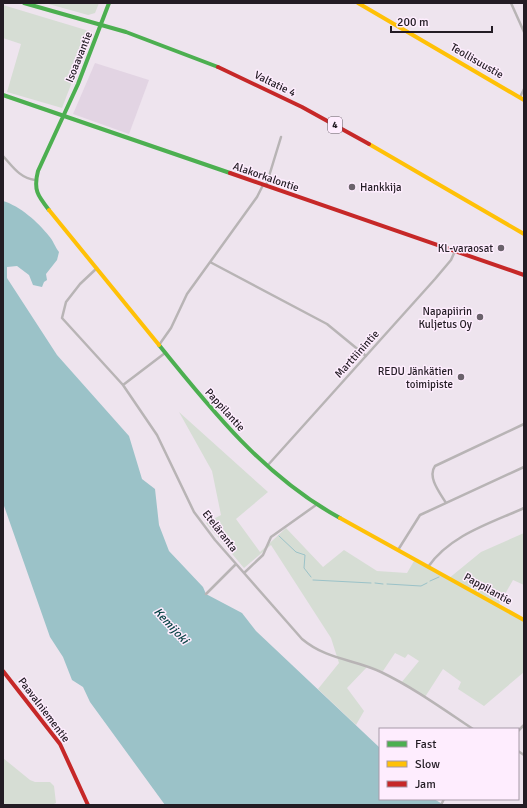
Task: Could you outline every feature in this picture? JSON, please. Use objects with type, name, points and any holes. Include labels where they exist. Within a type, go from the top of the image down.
[{"type":"main road","name":"Valtatie 4","points":[[24,3],[101,25],[216,67],[274,93],[323,118],[524,233]]},
{"type":"main road","name":"Isoaavantie","points":[[64,116],[91,52],[109,3]]},
{"type":"main road","name":"Teollisuustie","points":[[358,3],[522,98]]},
{"type":"main road","name":"Alakorkalontie","points":[[3,96],[524,275]]},
{"type":"main road","points":[[35,180],[59,122],[64,116]]},
{"type":"main road","name":"Pappilantie","points":[[35,180],[37,192],[41,200],[158,345],[212,411],[268,465],[316,505],[524,620]]},
{"type":"main road","name":"Paavalniementie","points":[[3,671],[60,744],[88,805]]},
{"type":"street","points":[[511,3],[524,32]]},
{"type":"street","points":[[522,98],[524,89]]},
{"type":"street","points":[[158,345],[171,328],[187,294],[265,186],[281,137]]},
{"type":"street","points":[[3,156],[21,176],[27,179],[35,180]]},
{"type":"street","name":"Marttiinintie","points":[[268,465],[435,280],[451,260],[455,251]]},
{"type":"street","points":[[210,262],[327,324],[366,356]]},
{"type":"street","name":"Eteläranta","points":[[97,268],[80,284],[66,302],[62,318],[123,385],[157,435],[194,512],[236,564],[302,639],[314,649],[380,671],[425,697],[472,728]]},
{"type":"street","points":[[123,385],[165,353]]},
{"type":"street","points":[[446,503],[431,476],[435,466],[524,424]]},
{"type":"street","points":[[398,550],[420,515],[524,467]]},
{"type":"street","points":[[244,573],[263,555],[272,537],[316,505]]},
{"type":"street","points":[[428,567],[444,547],[463,536],[524,508]]},
{"type":"street","points":[[206,594],[236,564]]},
{"type":"shaded area","points":[[45,3],[99,3],[95,13],[88,15]]},
{"type":"shaded area","points":[[3,5],[86,30],[90,35],[62,108],[7,92],[21,44],[3,38]]},
{"type":"shaded area","points":[[95,63],[149,80],[129,134],[73,114]]},
{"type":"shaded area","points":[[179,412],[268,492],[236,519],[260,552],[286,528],[323,567],[344,550],[377,571],[407,573],[414,561],[448,579],[481,552],[524,533],[524,585],[513,580],[498,606],[524,621],[524,672],[484,706],[458,689],[461,682],[443,669],[425,697],[401,683],[419,661],[408,654],[405,658],[395,653],[383,671],[367,667],[347,688],[364,711],[356,725],[318,689],[339,663],[331,638],[271,545],[244,568],[206,523],[221,515],[212,471]]},
{"type":"shaded area","points":[[3,758],[30,780],[35,782],[50,782],[54,786],[56,803],[52,805],[3,805]]},
{"type":"water","name":"Kemijoki","points":[[3,201],[16,207],[34,220],[45,231],[59,252],[57,260],[46,274],[47,280],[44,282],[42,287],[33,285],[29,275],[17,266],[7,267],[7,278],[57,355],[129,436],[142,479],[155,489],[159,525],[169,551],[203,587],[206,594],[242,613],[256,631],[379,747],[379,800],[436,800],[444,805],[165,805],[90,702],[83,687],[72,680],[63,657],[50,637],[3,503]]},
{"type":"waterway","points":[[279,536],[296,552],[305,555],[304,568],[311,577]]},
{"type":"waterway","points":[[430,581],[439,577]]},
{"type":"waterway","points":[[313,580],[371,583]]},
{"type":"waterway","points":[[375,583],[383,584]]},
{"type":"waterway","points":[[387,584],[421,586],[427,583]]},
{"type":"traffic: fast","points":[[24,3],[126,32],[218,67]]},
{"type":"traffic: fast","points":[[49,210],[39,197],[36,188],[38,171],[78,84],[109,3]]},
{"type":"traffic: fast","points":[[3,95],[230,173]]},
{"type":"traffic: fast","points":[[159,345],[220,418],[264,463],[313,502],[340,518]]},
{"type":"traffic: slow","points":[[358,3],[524,100]]},
{"type":"traffic: slow","points":[[369,144],[524,234]]},
{"type":"traffic: slow","points":[[49,210],[159,345]]},
{"type":"traffic: slow","points":[[340,518],[524,620]]},
{"type":"traffic: jam","points":[[218,67],[302,107],[369,144]]},
{"type":"traffic: jam","points":[[230,173],[524,275]]},
{"type":"traffic: jam","points":[[3,671],[60,744],[88,805]]},
{"type":"place","name":"Hankkija","points":[[352,187]]},
{"type":"place","name":"KL-varaosat","points":[[501,248]]},
{"type":"place","name":"Napapiirin Kuljetus Oy","points":[[480,317]]},
{"type":"place","name":"REDU Jänkätien toimipiste","points":[[461,377]]}]
